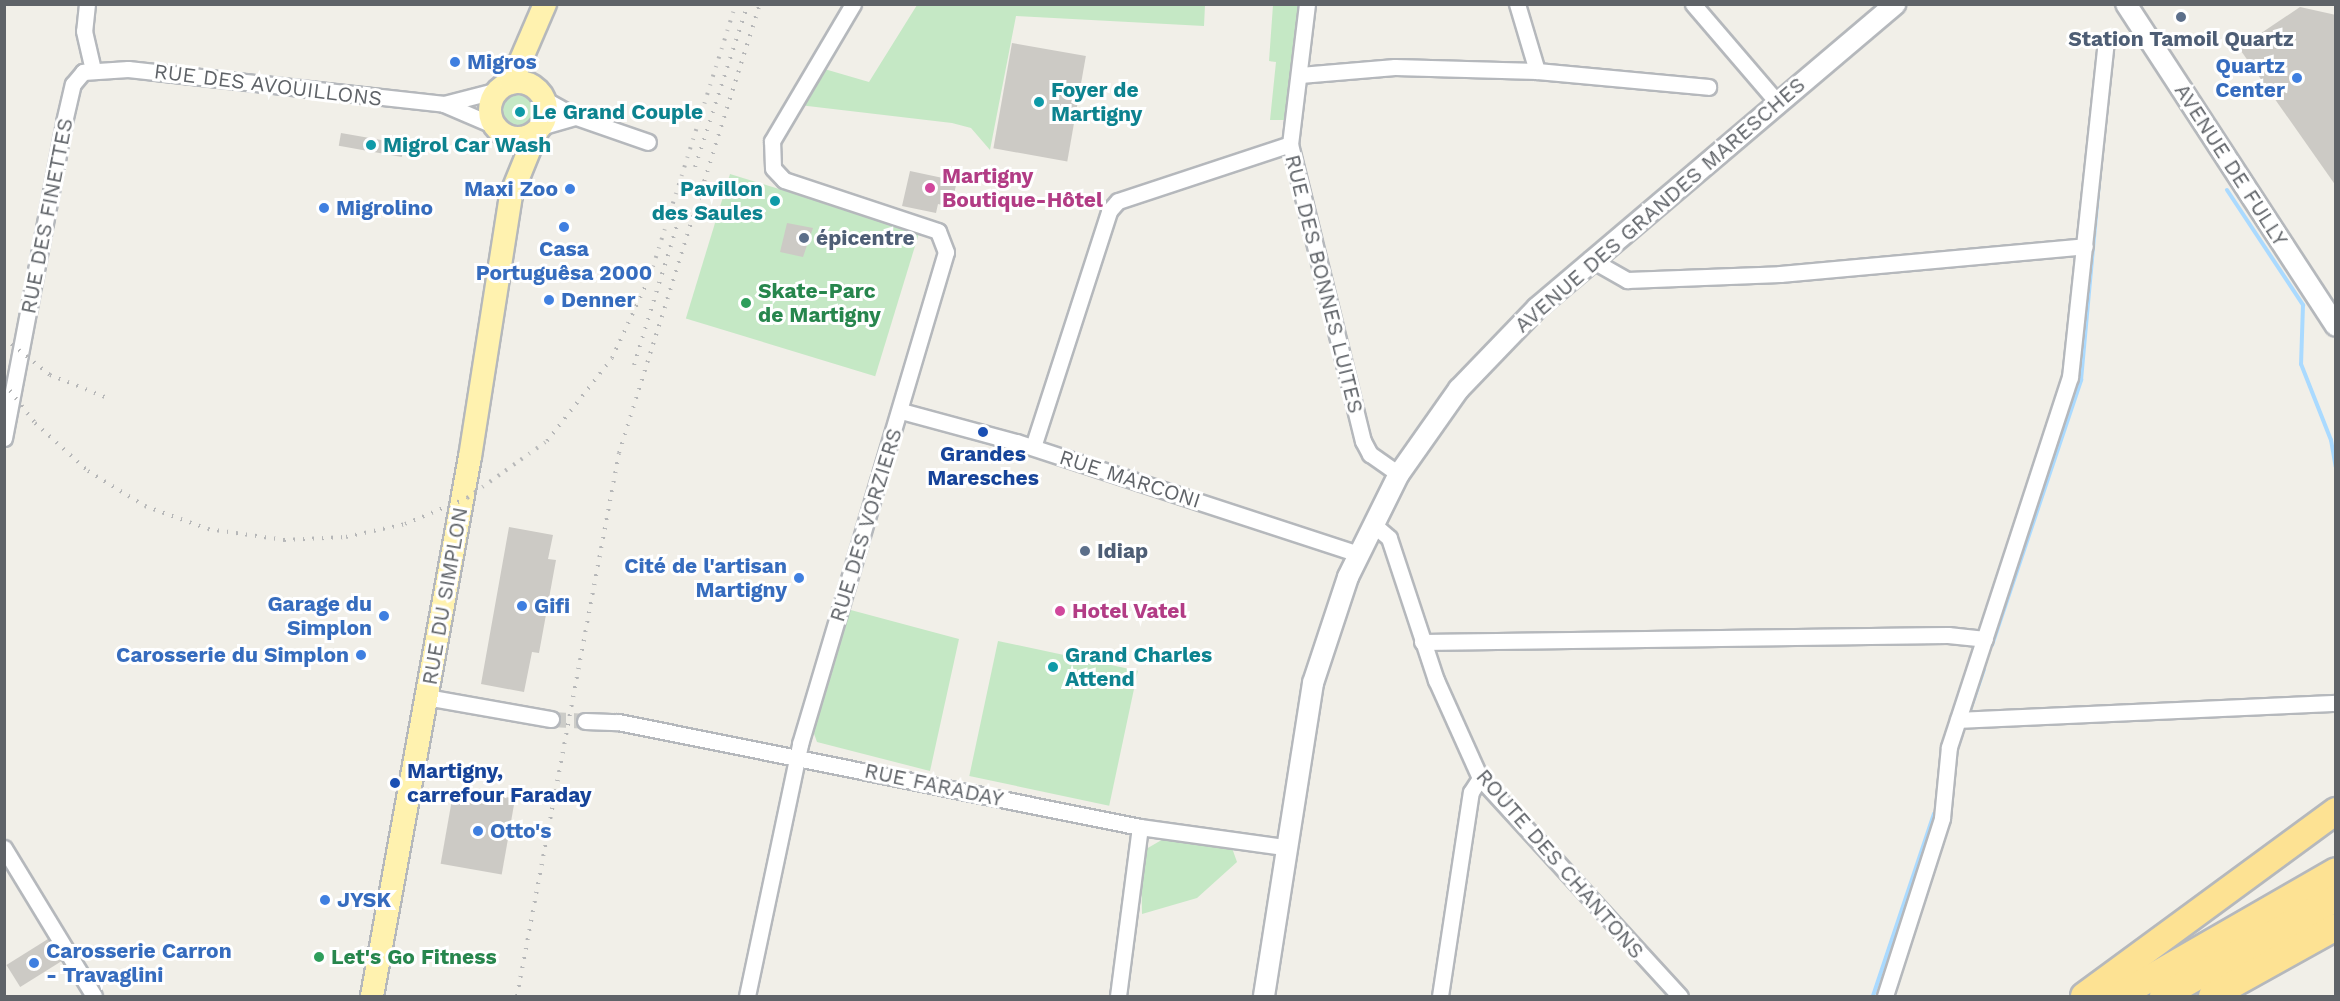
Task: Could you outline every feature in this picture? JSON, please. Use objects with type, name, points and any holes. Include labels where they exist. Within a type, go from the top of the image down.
[{"type":"highway","points":[[2084,996],[2336,811]]},
{"type":"highway","points":[[2119,996],[2336,871]]},
{"type":"highway","points":[[2163,996],[2336,898]]},
{"type":"highway","points":[[2212,996],[2336,927]]},
{"type":"main road","name":"AVENUE DES GRANDES MARESCHES","points":[[1264,996],[1284,847],[1313,683],[1358,554],[1399,474],[1485,359],[1590,259],[1895,4]]},
{"type":"main road","name":"AVENUE DE FULLY","points":[[2126,4],[2336,326]]},
{"type":"main road","points":[[543,14],[543,97],[539,129],[518,139],[498,130],[490,108],[505,86],[543,14]]},
{"type":"main road","points":[[505,86],[528,84],[543,97]]},
{"type":"main road","name":"RUE DU SIMPLON","points":[[372,996],[426,697],[511,195],[539,129]]},
{"type":"main road","name":"RUE DU SIMPLON","points":[[498,130],[511,195]]},
{"type":"street","points":[[87,4],[84,31],[92,67]]},
{"type":"street","name":"RUE DES VORZIERS","points":[[747,996],[797,758],[901,411],[945,241],[928,228],[784,180],[772,168],[772,141],[853,4]]},
{"type":"street","name":"RUE DES BONNES LUITES","points":[[1307,4],[1290,144],[1363,441],[1374,457],[1399,474]]},
{"type":"street","points":[[1517,4],[1537,71]]},
{"type":"street","points":[[1693,4],[1778,103]]},
{"type":"street","points":[[1885,996],[1942,818],[1947,757],[1958,720],[2070,377],[2106,42]]},
{"type":"street","name":"RUE DES AVOUILLONS","points":[[92,67],[444,104],[498,130]]},
{"type":"street","name":"RUE DES FINETTES","points":[[4,438],[73,84],[92,67]]},
{"type":"street","points":[[1300,75],[1395,67],[1537,71],[1708,87]]},
{"type":"street","name":"RUE DES AVOUILLONS","points":[[444,104],[505,86]]},
{"type":"street","points":[[543,97],[576,117],[648,142]]},
{"type":"street","points":[[539,129],[576,117]]},
{"type":"street","points":[[1033,447],[1109,211],[1118,201],[1290,144]]},
{"type":"street","points":[[1590,259],[1627,280],[1780,274],[2085,246]]},
{"type":"street","name":"RUE MARCONI","points":[[901,411],[1033,447],[1358,554]]},
{"type":"street","name":"ROUTE DES CHANTONS","points":[[1373,524],[1389,538],[1422,642],[1480,778],[1680,996]]},
{"type":"street","points":[[1422,642],[1948,635],[1985,639]]},
{"type":"street","points":[[426,697],[551,719]]},
{"type":"street","points":[[1958,720],[2336,703]]},
{"type":"street","name":"RUE FARADAY","points":[[585,721],[797,758],[1140,827],[1284,847]]},
{"type":"street","points":[[1440,996],[1471,792],[1480,778]]},
{"type":"street","points":[[1118,996],[1140,827]]},
{"type":"street","points":[[4,848],[94,996]]},
{"type":"green space","points":[[917,5],[1205,5],[1204,26],[1016,16],[990,150],[971,128],[952,123],[799,105],[821,68],[869,82]]},
{"type":"green space","points":[[1273,5],[1299,5],[1288,120],[1270,120],[1276,62],[1269,61]]},
{"type":"green space","points":[[518,95],[530,100],[535,112],[530,124],[518,129],[506,124],[501,112],[506,100]]},
{"type":"green space","points":[[730,174],[919,232],[875,376],[686,318]]},
{"type":"green space","points":[[847,609],[959,639],[930,771],[817,742],[813,731]]},
{"type":"green space","points":[[998,641],[1138,671],[1109,806],[969,776]]},
{"type":"green space","points":[[1165,838],[1232,848],[1237,862],[1197,898],[1142,914],[1141,852]]},
{"type":"building","name":"Quartz Center","points":[[2300,7],[2336,15],[2336,186],[2239,48]]},
{"type":"building","name":"Foyer de Martigny","points":[[1012,43],[1086,56],[1067,161],[993,148]]},
{"type":"building","name":"Migrol Car Wash","points":[[341,133],[404,144],[402,157],[339,146]]},
{"type":"building","name":"Martigny Boutique-Hôtel","points":[[910,171],[957,181],[951,207],[938,204],[936,213],[902,206]]},
{"type":"building","points":[[787,223],[813,228],[803,257],[780,252]]},
{"type":"building","name":"Gifi","points":[[509,527],[553,535],[548,559],[556,560],[539,653],[532,652],[524,692],[481,684]]},
{"type":"building","name":"Otto's","points":[[454,788],[515,799],[502,875],[441,864]]},
{"type":"building","name":"Carosserie Carron - Travaglini","points":[[48,939],[62,961],[20,987],[6,965]]},
{"type":"waterway","points":[[1992,645],[2081,380],[2102,148]]},
{"type":"waterway","points":[[2227,190],[2303,305],[2301,364],[2331,440],[2336,467]]},
{"type":"waterway","points":[[1970,710],[1984,669]]},
{"type":"waterway","points":[[1955,755],[1962,734]]},
{"type":"waterway","points":[[1873,996],[1934,814]]},
{"type":"tunnel","points":[[551,719],[585,721]]},
{"type":"railway","points":[[4,383],[35,423],[88,471],[145,506],[208,529],[284,540],[346,537],[405,524],[467,498],[547,441],[612,358],[650,276],[736,4]]},
{"type":"railway","points":[[695,167],[748,4]]},
{"type":"railway","points":[[517,996],[619,453],[760,4]]},
{"type":"railway","points":[[634,365],[678,222]]},
{"type":"railway","points":[[4,338],[50,375],[105,397]]},
{"type":"railway","points":[[4,457],[4,531]]},
{"type":"place","name":"Station Tamoil Quartz","points":[[2181,17]]},
{"type":"place","name":"Migros","points":[[455,62]]},
{"type":"place","name":"Quartz Center","points":[[2297,78]]},
{"type":"place","name":"Foyer de Martigny","points":[[1039,102]]},
{"type":"place","name":"Le Grand Couple","points":[[520,112]]},
{"type":"place","name":"Migrol Car Wash","points":[[371,145]]},
{"type":"place","name":"Martigny Boutique-Hôtel","points":[[930,188]]},
{"type":"place","name":"Maxi Zoo","points":[[570,189]]},
{"type":"place","name":"Pavillon des Saules","points":[[775,201]]},
{"type":"place","name":"Migrolino","points":[[324,208]]},
{"type":"place","name":"Casa Portuguêsa 2000","points":[[564,227]]},
{"type":"place","name":"épicentre","points":[[804,238]]},
{"type":"place","name":"Denner","points":[[549,300]]},
{"type":"place","name":"Skate-Parc de Martigny","points":[[746,303]]},
{"type":"place","name":"Grandes Maresches","points":[[983,432]]},
{"type":"place","name":"Idiap","points":[[1085,551]]},
{"type":"place","name":"Cité de l'artisan Martigny","points":[[799,578]]},
{"type":"place","name":"Gifi","points":[[522,606]]},
{"type":"place","name":"Hotel Vatel","points":[[1060,611]]},
{"type":"place","name":"Garage du Simplon","points":[[384,616]]},
{"type":"place","name":"Carosserie du Simplon","points":[[361,655]]},
{"type":"place","name":"Grand Charles Attend","points":[[1053,667]]},
{"type":"place","name":"Martigny, carrefour Faraday","points":[[395,783]]},
{"type":"place","name":"Otto's","points":[[478,831]]},
{"type":"place","name":"JYSK","points":[[325,900]]},
{"type":"place","name":"Let's Go Fitness","points":[[319,957]]},
{"type":"place","name":"Carosserie Carron - Travaglini","points":[[34,963]]}]
